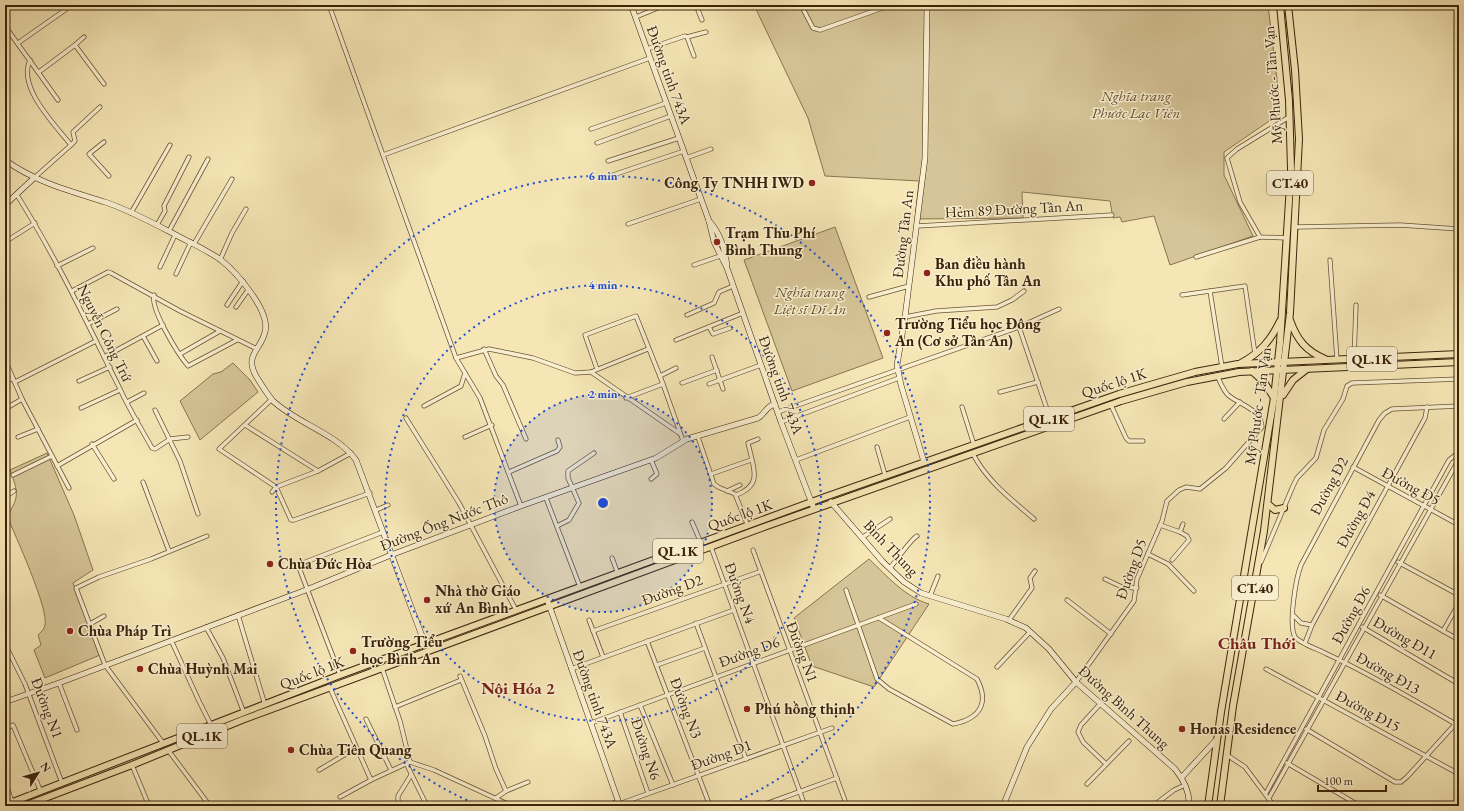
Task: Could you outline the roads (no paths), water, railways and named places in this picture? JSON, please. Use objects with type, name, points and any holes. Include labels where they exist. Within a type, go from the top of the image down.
[{"type":"main road","name":"Mỹ Phước - Tân Vạn","points":[[1280,5],[1290,117],[1291,169],[1281,318],[1282,362]]},
{"type":"main road","name":"Mỹ Phước - Tân Vạn","points":[[1220,806],[1226,754],[1268,504],[1281,369],[1290,319],[1299,138],[1295,70],[1288,5]]},
{"type":"main road","points":[[1238,364],[1255,355],[1272,337],[1281,318]]},
{"type":"main road","points":[[1290,319],[1302,345],[1309,351],[1329,361]]},
{"type":"main road","name":"Quốc lộ 1K","points":[[5,805],[340,675],[580,586],[618,574],[885,475],[1119,394],[1238,364],[1354,360],[1459,354]]},
{"type":"main road","name":"Quốc lộ 1K","points":[[24,806],[382,668],[831,502],[1111,405],[1187,382],[1217,375],[1281,369],[1459,362]]},
{"type":"main road","points":[[1252,371],[1278,398],[1293,380],[1307,369]]},
{"type":"main road","name":"Mỹ Phước - Tân Vạn","points":[[1208,806],[1215,750],[1268,435],[1278,398]]},
{"type":"main road","points":[[924,462],[926,470]]},
{"type":"main road","points":[[825,497],[831,502]]},
{"type":"main road","points":[[1268,504],[1275,510],[1284,508]]},
{"type":"main road","points":[[425,644],[428,651]]},
{"type":"main road","points":[[164,743],[168,750]]},
{"type":"main road","points":[[1215,750],[1226,754]]},
{"type":"street","points":[[18,43],[65,10],[67,5]]},
{"type":"street","points":[[329,5],[456,358],[480,398],[492,425],[521,506]]},
{"type":"street","name":"Đường tỉnh 743A","points":[[631,5],[709,221],[709,227],[734,286],[781,422],[814,509]]},
{"type":"street","points":[[636,18],[665,5]]},
{"type":"street","points":[[696,5],[702,20]]},
{"type":"street","points":[[801,5],[814,28],[820,30],[890,5]]},
{"type":"street","name":"Đường Tân An","points":[[924,462],[910,417],[898,370],[917,226],[926,130],[927,5]]},
{"type":"street","points":[[5,26],[58,100]]},
{"type":"street","points":[[647,49],[685,36],[687,37],[706,32]]},
{"type":"street","points":[[39,72],[84,37]]},
{"type":"street","points":[[687,37],[694,56]]},
{"type":"street","points":[[75,45],[104,84]]},
{"type":"street","points":[[383,155],[650,58]]},
{"type":"street","points":[[30,60],[26,73],[31,90],[71,145]]},
{"type":"street","points":[[591,129],[666,103]]},
{"type":"street","points":[[5,205],[71,145],[74,141],[73,132],[100,108]]},
{"type":"street","points":[[597,143],[671,116]]},
{"type":"street","points":[[1260,238],[1240,202],[1226,158],[1290,117]]},
{"type":"street","points":[[608,161],[679,138]]},
{"type":"street","points":[[104,142],[89,154],[109,176]]},
{"type":"street","points":[[131,213],[170,146]]},
{"type":"street","points":[[686,158],[711,148]]},
{"type":"street","points":[[613,175],[684,151]]},
{"type":"street","points":[[157,225],[165,211],[164,206],[189,157]]},
{"type":"street","points":[[169,231],[208,159]]},
{"type":"street","points":[[5,160],[34,178],[105,202],[157,225],[192,243],[220,260],[233,270],[248,290],[266,322],[264,335],[253,355],[252,368],[272,399],[340,444],[351,453],[361,469],[391,555],[425,644]]},
{"type":"street","points":[[176,274],[192,243],[232,179]]},
{"type":"street","name":"Nguyễn Công Trứ","points":[[17,195],[35,223],[57,266],[72,291],[120,390],[154,449],[170,439],[188,437]]},
{"type":"street","points":[[628,224],[701,199]]},
{"type":"street","points":[[220,260],[246,209]]},
{"type":"street","name":"Hẻm 89 Đường Tân An","points":[[917,226],[1112,215]]},
{"type":"street","name":"Đường tỉnh 743A","points":[[709,221],[717,229],[724,248],[727,268]]},
{"type":"street","points":[[5,242],[35,223]]},
{"type":"street","points":[[1295,227],[1400,225],[1459,229]]},
{"type":"street","points":[[160,267],[175,235]]},
{"type":"street","points":[[1196,257],[1260,238],[1287,238]]},
{"type":"street","points":[[57,266],[93,248]]},
{"type":"street","points":[[694,265],[720,256]]},
{"type":"street","points":[[1330,260],[1337,360]]},
{"type":"street","points":[[72,291],[108,272],[154,295],[180,312],[256,348]]},
{"type":"street","points":[[227,305],[242,282]]},
{"type":"street","points":[[687,314],[714,303],[719,292],[734,286]]},
{"type":"street","points":[[870,297],[909,286]]},
{"type":"street","points":[[1182,295],[1245,286],[1255,355]]},
{"type":"street","points":[[236,307],[248,290]]},
{"type":"street","points":[[905,317],[936,311],[997,307],[1012,300],[1024,291]]},
{"type":"street","points":[[1210,291],[1222,367]]},
{"type":"street","points":[[154,295],[153,303],[163,325],[189,366],[237,340]]},
{"type":"street","points":[[1354,360],[1356,305]]},
{"type":"street","points":[[88,324],[117,309]]},
{"type":"street","points":[[778,412],[1019,327],[1059,309]]},
{"type":"street","points":[[676,340],[743,313]]},
{"type":"street","points":[[597,369],[586,334],[636,316],[660,376],[679,434],[683,441]]},
{"type":"street","points":[[104,357],[163,325]]},
{"type":"street","points":[[709,327],[713,334],[730,328]]},
{"type":"street","points":[[1019,327],[1050,418]]},
{"type":"street","points":[[180,354],[220,331]]},
{"type":"street","points":[[143,336],[157,361]]},
{"type":"street","points":[[5,382],[14,380],[96,341]]},
{"type":"street","points":[[456,358],[484,349],[503,351],[533,358],[575,373],[591,372],[648,349]]},
{"type":"street","points":[[484,349],[496,376],[504,385],[526,439]]},
{"type":"street","points":[[712,357],[723,389]]},
{"type":"street","points":[[5,360],[7,368],[14,380],[22,400],[70,488]]},
{"type":"street","points":[[709,384],[761,365]]},
{"type":"street","points":[[79,381],[110,367]]},
{"type":"street","points":[[660,376],[676,368]]},
{"type":"street","points":[[682,383],[717,370]]},
{"type":"street","points":[[591,372],[679,434]]},
{"type":"street","points":[[424,406],[461,386],[465,373]]},
{"type":"street","points":[[1217,375],[1226,392],[1259,416],[1262,427],[1268,435]]},
{"type":"street","points":[[781,422],[899,378]]},
{"type":"street","points":[[1258,567],[1297,478],[1316,458],[1328,423],[1343,399],[1345,390],[1350,384],[1459,379]]},
{"type":"street","points":[[1000,392],[1038,382]]},
{"type":"street","points":[[626,398],[663,384]]},
{"type":"street","points":[[81,408],[120,390]]},
{"type":"street","points":[[127,402],[144,392]]},
{"type":"street","points":[[824,396],[826,405]]},
{"type":"street","points":[[272,399],[219,450],[276,487],[289,518],[292,520],[370,493]]},
{"type":"street","points":[[5,408],[22,400]]},
{"type":"street","points":[[813,400],[816,409]]},
{"type":"street","points":[[1224,419],[1240,402]]},
{"type":"street","name":"Đường Ống Nước Thô","points":[[5,702],[306,590],[391,555],[470,525],[651,460],[674,448],[683,441],[758,418],[768,406],[775,404]]},
{"type":"street","points":[[1111,405],[1126,438],[1129,441],[1143,441]]},
{"type":"street","name":"Đường Đ2","points":[[1305,643],[1295,636],[1293,615],[1298,575],[1301,564],[1353,467],[1385,413],[1399,408],[1459,406]]},
{"type":"street","points":[[962,407],[974,445]]},
{"type":"street","name":"Đường Đ4","points":[[1305,643],[1312,624],[1425,418],[1427,407]]},
{"type":"street","points":[[155,410],[170,439],[198,514]]},
{"type":"street","points":[[796,460],[910,417]]},
{"type":"street","points":[[406,418],[459,503],[516,610]]},
{"type":"street","points":[[57,466],[92,444],[137,420]]},
{"type":"street","points":[[245,425],[318,471]]},
{"type":"street","points":[[465,437],[492,425]]},
{"type":"street","name":"Đường D5","points":[[1003,806],[1027,746],[1051,709],[1076,682],[1134,601],[1137,588],[1137,579],[1160,526],[1167,501],[1179,490],[1186,488],[1200,489],[1215,478],[1236,458],[1262,427]]},
{"type":"street","points":[[18,437],[38,430]]},
{"type":"street","points":[[698,437],[715,485],[736,495],[748,526]]},
{"type":"street","points":[[736,495],[746,491],[752,486],[754,474],[748,443],[758,439]]},
{"type":"street","points":[[509,472],[557,451],[560,447],[558,440]]},
{"type":"street","points":[[92,444],[114,479]]},
{"type":"street","points":[[877,447],[885,475]]},
{"type":"street","name":"Đường Đ6","points":[[1269,798],[1303,727],[1408,538],[1449,460],[1459,452]]},
{"type":"street","points":[[272,492],[276,487],[318,471],[351,453]]},
{"type":"street","points":[[557,526],[569,520],[579,503],[568,478],[568,471],[594,453]]},
{"type":"street","points":[[973,454],[980,469],[994,485],[1034,519]]},
{"type":"street","points":[[14,475],[52,456]]},
{"type":"street","name":"Đường Đ6","points":[[1266,793],[1307,730],[1450,472],[1459,459]]},
{"type":"street","points":[[650,479],[657,474],[651,460]]},
{"type":"street","points":[[711,474],[751,460]]},
{"type":"street","name":"Đường Đ5","points":[[1353,467],[1459,525]]},
{"type":"street","points":[[1445,469],[1450,472]]},
{"type":"street","points":[[143,482],[169,551]]},
{"type":"street","points":[[727,491],[740,485]]},
{"type":"street","points":[[5,497],[14,491]]},
{"type":"street","points":[[546,498],[580,586]]},
{"type":"street","name":"Bình Thung","points":[[831,502],[890,568],[912,588],[930,596],[1009,620]]},
{"type":"street","points":[[376,510],[388,505]]},
{"type":"street","points":[[863,537],[890,519]]},
{"type":"street","points":[[692,522],[700,543]]},
{"type":"street","points":[[1180,532],[1183,524]]},
{"type":"street","points":[[1160,526],[1180,532],[1187,536],[1189,540],[1172,560]]},
{"type":"street","points":[[340,675],[297,566],[383,532]]},
{"type":"street","points":[[164,743],[105,665],[76,588],[99,577],[207,536]]},
{"type":"street","points":[[890,568],[906,549],[911,540],[917,536]]},
{"type":"street","points":[[1408,538],[1412,541]]},
{"type":"street","name":"Đường N4","points":[[711,547],[805,806]]},
{"type":"street","name":"Đường N1","points":[[753,550],[759,572],[847,806]]},
{"type":"street","points":[[1148,554],[1168,564],[1194,591]]},
{"type":"street","points":[[612,558],[618,574]]},
{"type":"street","points":[[1395,560],[1459,595]]},
{"type":"street","name":"Đường D2","points":[[593,631],[759,572]]},
{"type":"street","points":[[1009,620],[1032,588],[1030,578],[1035,572]]},
{"type":"street","points":[[930,596],[938,576]]},
{"type":"street","points":[[1105,579],[1122,587],[1137,588]]},
{"type":"street","points":[[846,590],[877,679],[889,689],[953,724],[972,719],[980,711],[983,698],[981,685],[977,679],[879,618]]},
{"type":"street","points":[[1377,593],[1459,640]]},
{"type":"street","name":"Đường tỉnh 743A","points":[[547,599],[619,804]]},
{"type":"street","points":[[1066,600],[1111,634]]},
{"type":"street","points":[[1444,631],[1459,603]]},
{"type":"street","name":"Đường D6","points":[[591,723],[916,604]]},
{"type":"street","points":[[571,669],[734,610]]},
{"type":"street","points":[[238,615],[265,705]]},
{"type":"street","points":[[1293,615],[1301,623],[1312,624]]},
{"type":"street","points":[[90,624],[104,616]]},
{"type":"street","points":[[589,620],[603,657]]},
{"type":"street","name":"Đường Bình Thung","points":[[1009,620],[1030,632],[1049,649],[1076,682],[1175,769],[1182,777],[1189,795],[1189,806]]},
{"type":"street","points":[[696,623],[746,759]]},
{"type":"street","name":"Đường Đ11","points":[[1360,625],[1459,684]]},
{"type":"street","points":[[206,627],[223,658],[244,713]]},
{"type":"street","points":[[997,667],[1030,632]]},
{"type":"street","points":[[171,640],[211,725]]},
{"type":"street","name":"Đường N3","points":[[647,641],[710,806]]},
{"type":"street","name":"Đường Đ13","points":[[1305,643],[1344,662],[1457,725]]},
{"type":"street","name":"Đường N1","points":[[5,644],[28,693],[62,783]]},
{"type":"street","points":[[656,666],[705,648]]},
{"type":"street","points":[[382,668],[395,707],[411,776],[427,806]]},
{"type":"street","name":"Đường Đ15","points":[[1266,669],[1459,774]]},
{"type":"street","points":[[460,676],[486,736],[496,769],[506,791]]},
{"type":"street","points":[[395,707],[461,680]]},
{"type":"street","points":[[59,683],[76,730]]},
{"type":"street","points":[[330,688],[371,780]]},
{"type":"street","points":[[1101,703],[1081,725],[1078,732],[1083,742],[1106,764]]},
{"type":"street","points":[[640,705],[673,785]]},
{"type":"street","name":"Đường N6","points":[[620,712],[648,794]]},
{"type":"street","points":[[366,720],[391,770]]},
{"type":"street","points":[[1303,727],[1395,782],[1401,782],[1457,725],[1459,720]]},
{"type":"street","points":[[5,729],[13,725],[41,792]]},
{"type":"street","name":"Đường D1","points":[[607,806],[619,804],[648,794],[832,728]]},
{"type":"street","points":[[1182,777],[1217,739]]},
{"type":"street","points":[[1087,784],[1129,740]]},
{"type":"street","points":[[319,770],[356,748]]},
{"type":"street","points":[[168,750],[210,806]]},
{"type":"street","points":[[1226,754],[1245,767],[1266,793],[1274,806]]},
{"type":"street","points":[[340,797],[408,762],[434,770],[512,806]]},
{"type":"street","points":[[1286,762],[1360,806]]},
{"type":"street","points":[[5,764],[8,770]]},
{"type":"street","points":[[132,765],[149,806]]},
{"type":"street","points":[[398,806],[398,796],[411,776]]},
{"type":"street","points":[[760,806],[837,778]]},
{"type":"street","points":[[496,798],[506,791],[528,782]]},
{"type":"street","points":[[6,784],[12,802]]},
{"type":"street","points":[[1152,806],[1174,790],[1185,785]]},
{"type":"place","name":"Công Ty TNHH IWD","points":[[812,183]]},
{"type":"place","name":"Trạm Thu Phí Bình Thung","points":[[717,242]]},
{"type":"place","name":"Ban điều hành Khu phố Tân An","points":[[927,273]]},
{"type":"place","name":"Trường Tiểu học Đông An (Cơ sở Tân An)","points":[[887,333]]},
{"type":"place","name":"Chùa Đức Hòa","points":[[270,564]]},
{"type":"place","name":"Nhà thờ Giáo xứ An Bình","points":[[427,600]]},
{"type":"place","name":"Chùa Pháp Trì","points":[[70,631]]},
{"type":"place","name":"Trường Tiểu học Bình An","points":[[353,651]]},
{"type":"place","name":"Chùa Huỳnh Mai","points":[[140,669]]},
{"type":"place","name":"Phú hồng thịnh","points":[[747,709]]},
{"type":"place","name":"Honas Residence","points":[[1182,729]]},
{"type":"place","name":"Chùa Tiên Quang","points":[[291,750]]},
{"type":"district","name":"Châu Thới","points":[[1257,643]]},
{"type":"district","name":"Nội Hóa 2","points":[[518,688]]},
{"type":"park label","name":"Nghĩa trang Phước Lạc Viên","points":[[1136,104]]},
{"type":"park label","name":"Nghĩa trang Liệt sĩ Dĩ An","points":[[810,300]]}]
